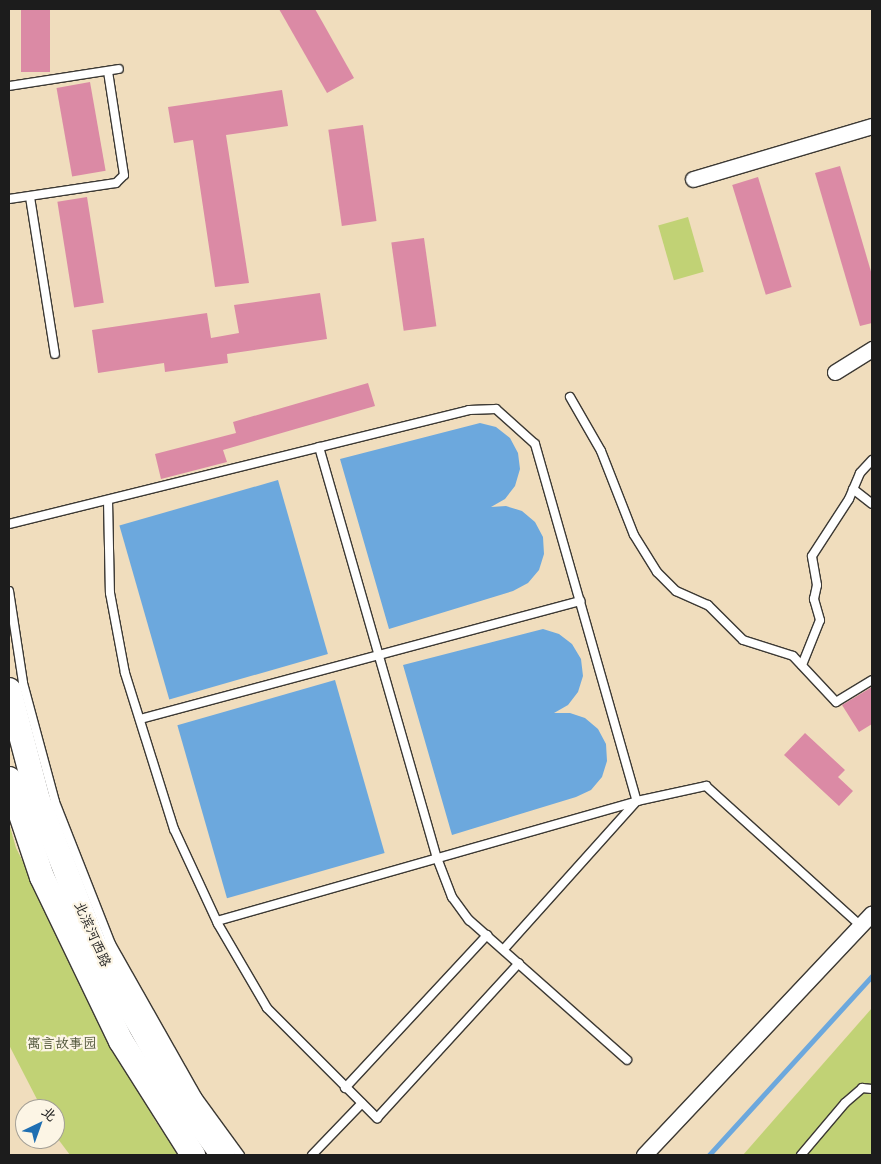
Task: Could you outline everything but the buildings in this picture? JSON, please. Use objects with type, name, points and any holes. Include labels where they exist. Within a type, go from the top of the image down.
[{"type":"main road","name":"北滨河西路","points":[[9,690],[38,800],[95,946],[183,1101],[223,1155]]},
{"type":"main road","name":"北滨河西路","points":[[9,779],[42,878],[121,1041],[193,1155]]},
{"type":"street","points":[[693,179],[872,126]]},
{"type":"street","points":[[834,372],[872,348]]},
{"type":"street","points":[[644,1155],[872,913]]},
{"type":"lane","points":[[9,86],[119,69]]},
{"type":"lane","points":[[9,199],[116,183],[124,175],[108,72]]},
{"type":"lane","points":[[30,197],[55,354]]},
{"type":"lane","points":[[570,397],[601,452],[634,535],[657,572],[676,591],[716,611],[743,640],[793,656],[836,702],[872,680]]},
{"type":"lane","points":[[9,524],[469,410],[496,409],[535,444],[637,801]]},
{"type":"lane","points":[[319,447],[437,858],[452,897],[469,920],[519,962],[627,1060]]},
{"type":"lane","points":[[802,666],[820,620],[814,599],[817,585],[812,556],[854,489],[860,473],[872,460]]},
{"type":"lane","points":[[854,489],[872,504]]},
{"type":"lane","points":[[108,500],[110,593],[126,673],[174,828],[217,921],[267,1008],[377,1118],[519,962]]},
{"type":"lane","points":[[9,591],[23,683],[55,802],[111,944],[197,1096],[240,1155]]},
{"type":"lane","points":[[140,719],[580,601]]},
{"type":"lane","points":[[217,921],[637,801],[706,786],[860,926]]},
{"type":"lane","points":[[504,950],[637,801]]},
{"type":"lane","points":[[345,1088],[487,935]]},
{"type":"lane","points":[[801,1155],[845,1103],[862,1088],[872,1089]]},
{"type":"lane","points":[[312,1155],[362,1103]]},
{"type":"green space","points":[[688,217],[704,272],[674,280],[658,226]]},
{"type":"green space","name":"寓言故事园","points":[[9,823],[16,848],[156,1122],[182,1155],[70,1155],[65,1148],[65,1099],[37,1099],[9,1045]]},
{"type":"green space","points":[[872,1008],[872,1155],[743,1155]]},
{"type":"water","points":[[480,423],[496,427],[510,438],[518,453],[520,469],[515,486],[505,499],[491,507],[506,506],[522,511],[535,522],[543,537],[544,554],[539,570],[528,583],[513,591],[389,629],[340,459]]},
{"type":"water","points":[[278,480],[328,654],[169,699],[119,525]]},
{"type":"water","points":[[543,629],[559,634],[572,644],[581,659],[583,676],[578,692],[568,705],[554,713],[570,713],[585,718],[598,729],[606,744],[607,761],[602,777],[591,790],[576,797],[452,835],[403,665]]},
{"type":"water","points":[[335,680],[385,853],[227,898],[177,725]]},
{"type":"waterway","points":[[709,1155],[872,976]]}]
